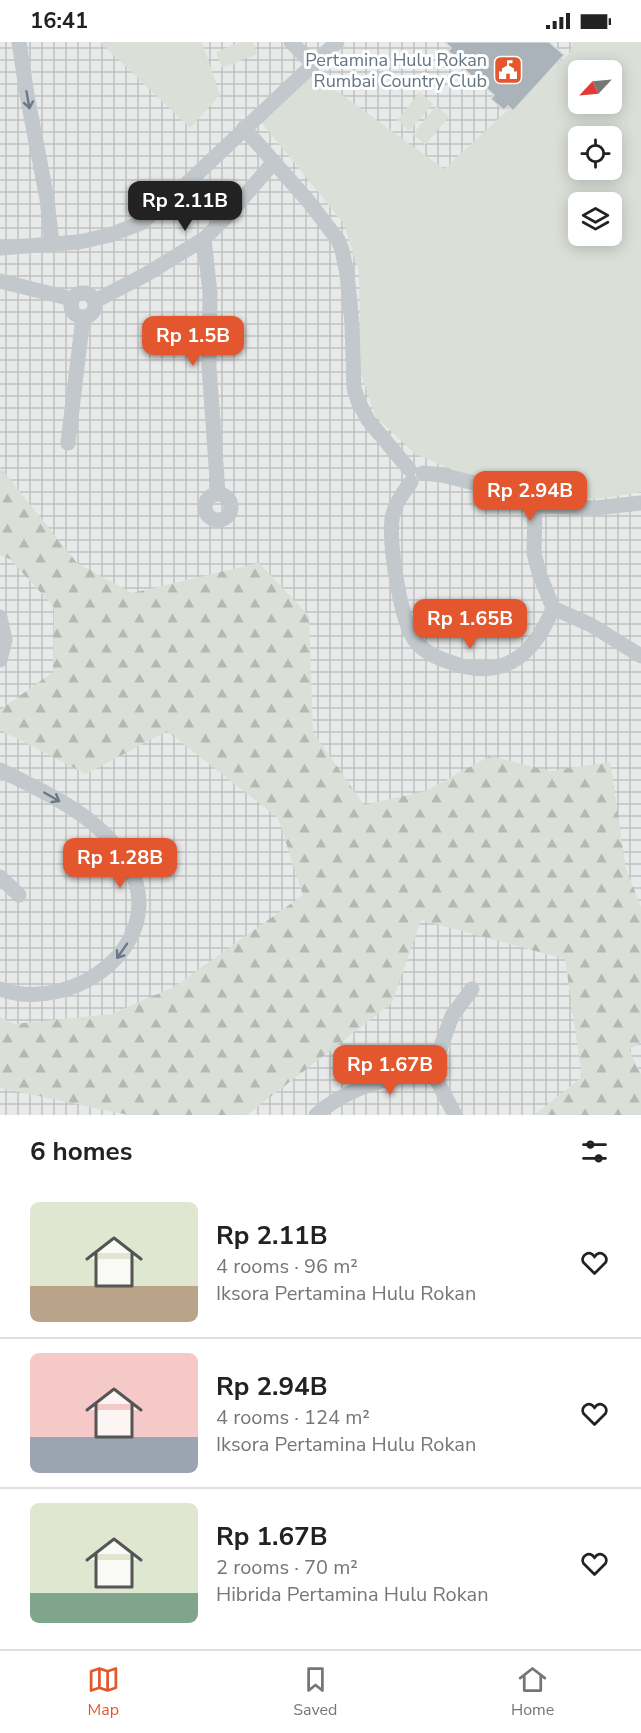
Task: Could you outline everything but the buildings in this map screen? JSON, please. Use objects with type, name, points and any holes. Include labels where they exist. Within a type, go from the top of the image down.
[{"type":"street","points":[[19,42],[47,199],[52,244]]},
{"type":"street","points":[[291,42],[316,61]]},
{"type":"street","points":[[302,42],[316,61]]},
{"type":"street","points":[[0,248],[79,242],[110,235],[141,223],[180,190],[337,42]]},
{"type":"street","points":[[244,128],[309,201],[334,233],[342,250],[352,324],[354,388],[358,401],[368,420],[414,475]]},
{"type":"street","points":[[95,301],[146,275],[204,239],[273,163]]},
{"type":"street","points":[[204,239],[210,293],[209,367],[218,493]]},
{"type":"street","points":[[0,280],[72,299]]},
{"type":"street","points":[[87,293],[95,301],[96,307],[94,312],[83,318],[74,313],[71,304],[76,295],[87,293]]},
{"type":"street","points":[[68,443],[83,318]]},
{"type":"street","points":[[414,475],[442,475],[477,484],[535,506],[596,508],[641,503]]},
{"type":"street","points":[[414,475],[400,498],[392,519],[394,558],[401,601],[414,640],[432,656],[458,665],[485,669],[505,666],[527,653],[546,626],[554,608]]},
{"type":"street","points":[[535,506],[534,553],[539,573],[554,608],[591,625],[641,656]]},
{"type":"street","points":[[0,617],[5,640],[0,660]]},
{"type":"street","points":[[0,770],[74,810],[92,823],[127,862],[139,896],[134,928],[127,945],[118,958],[100,972],[70,987],[39,996],[0,989]]},
{"type":"street","points":[[0,877],[19,895]]},
{"type":"street","points":[[455,1115],[432,1071],[452,1016],[472,989]]},
{"type":"street","points":[[316,1115],[337,1098],[395,1077],[432,1071]]},
{"type":"shaded area","points":[[0,42],[641,42],[641,1115],[0,1115]]},
{"type":"green space","points":[[100,42],[202,42],[220,95],[190,128]]},
{"type":"green space","points":[[240,42],[253,42],[257,54],[222,68],[216,52]]},
{"type":"green space","points":[[573,42],[641,42],[641,492],[598,499],[532,494],[478,480],[415,454],[376,417],[361,374],[359,272],[344,224],[258,118],[309,71],[444,169],[569,54]]},
{"type":"green space","points":[[420,92],[433,104],[409,131],[397,120]]},
{"type":"green space","points":[[436,106],[449,117],[425,145],[413,134]]},
{"type":"green space","points":[[0,467],[77,563],[132,593],[259,563],[309,616],[313,732],[364,805],[426,791],[490,756],[550,771],[610,762],[626,869],[641,907],[641,1042],[629,1050],[641,1074],[641,1115],[534,1115],[582,1077],[565,959],[421,920],[392,1003],[247,1115],[129,1115],[0,1088],[0,1017],[15,1024],[111,1014],[174,987],[303,895],[278,818],[167,731],[86,774],[0,730],[0,710],[53,672],[54,607],[10,559],[0,555]]},
{"type":"place","name":"Pertamina Hulu Rokan Rumbai Country Club","points":[[508,70]]}]
